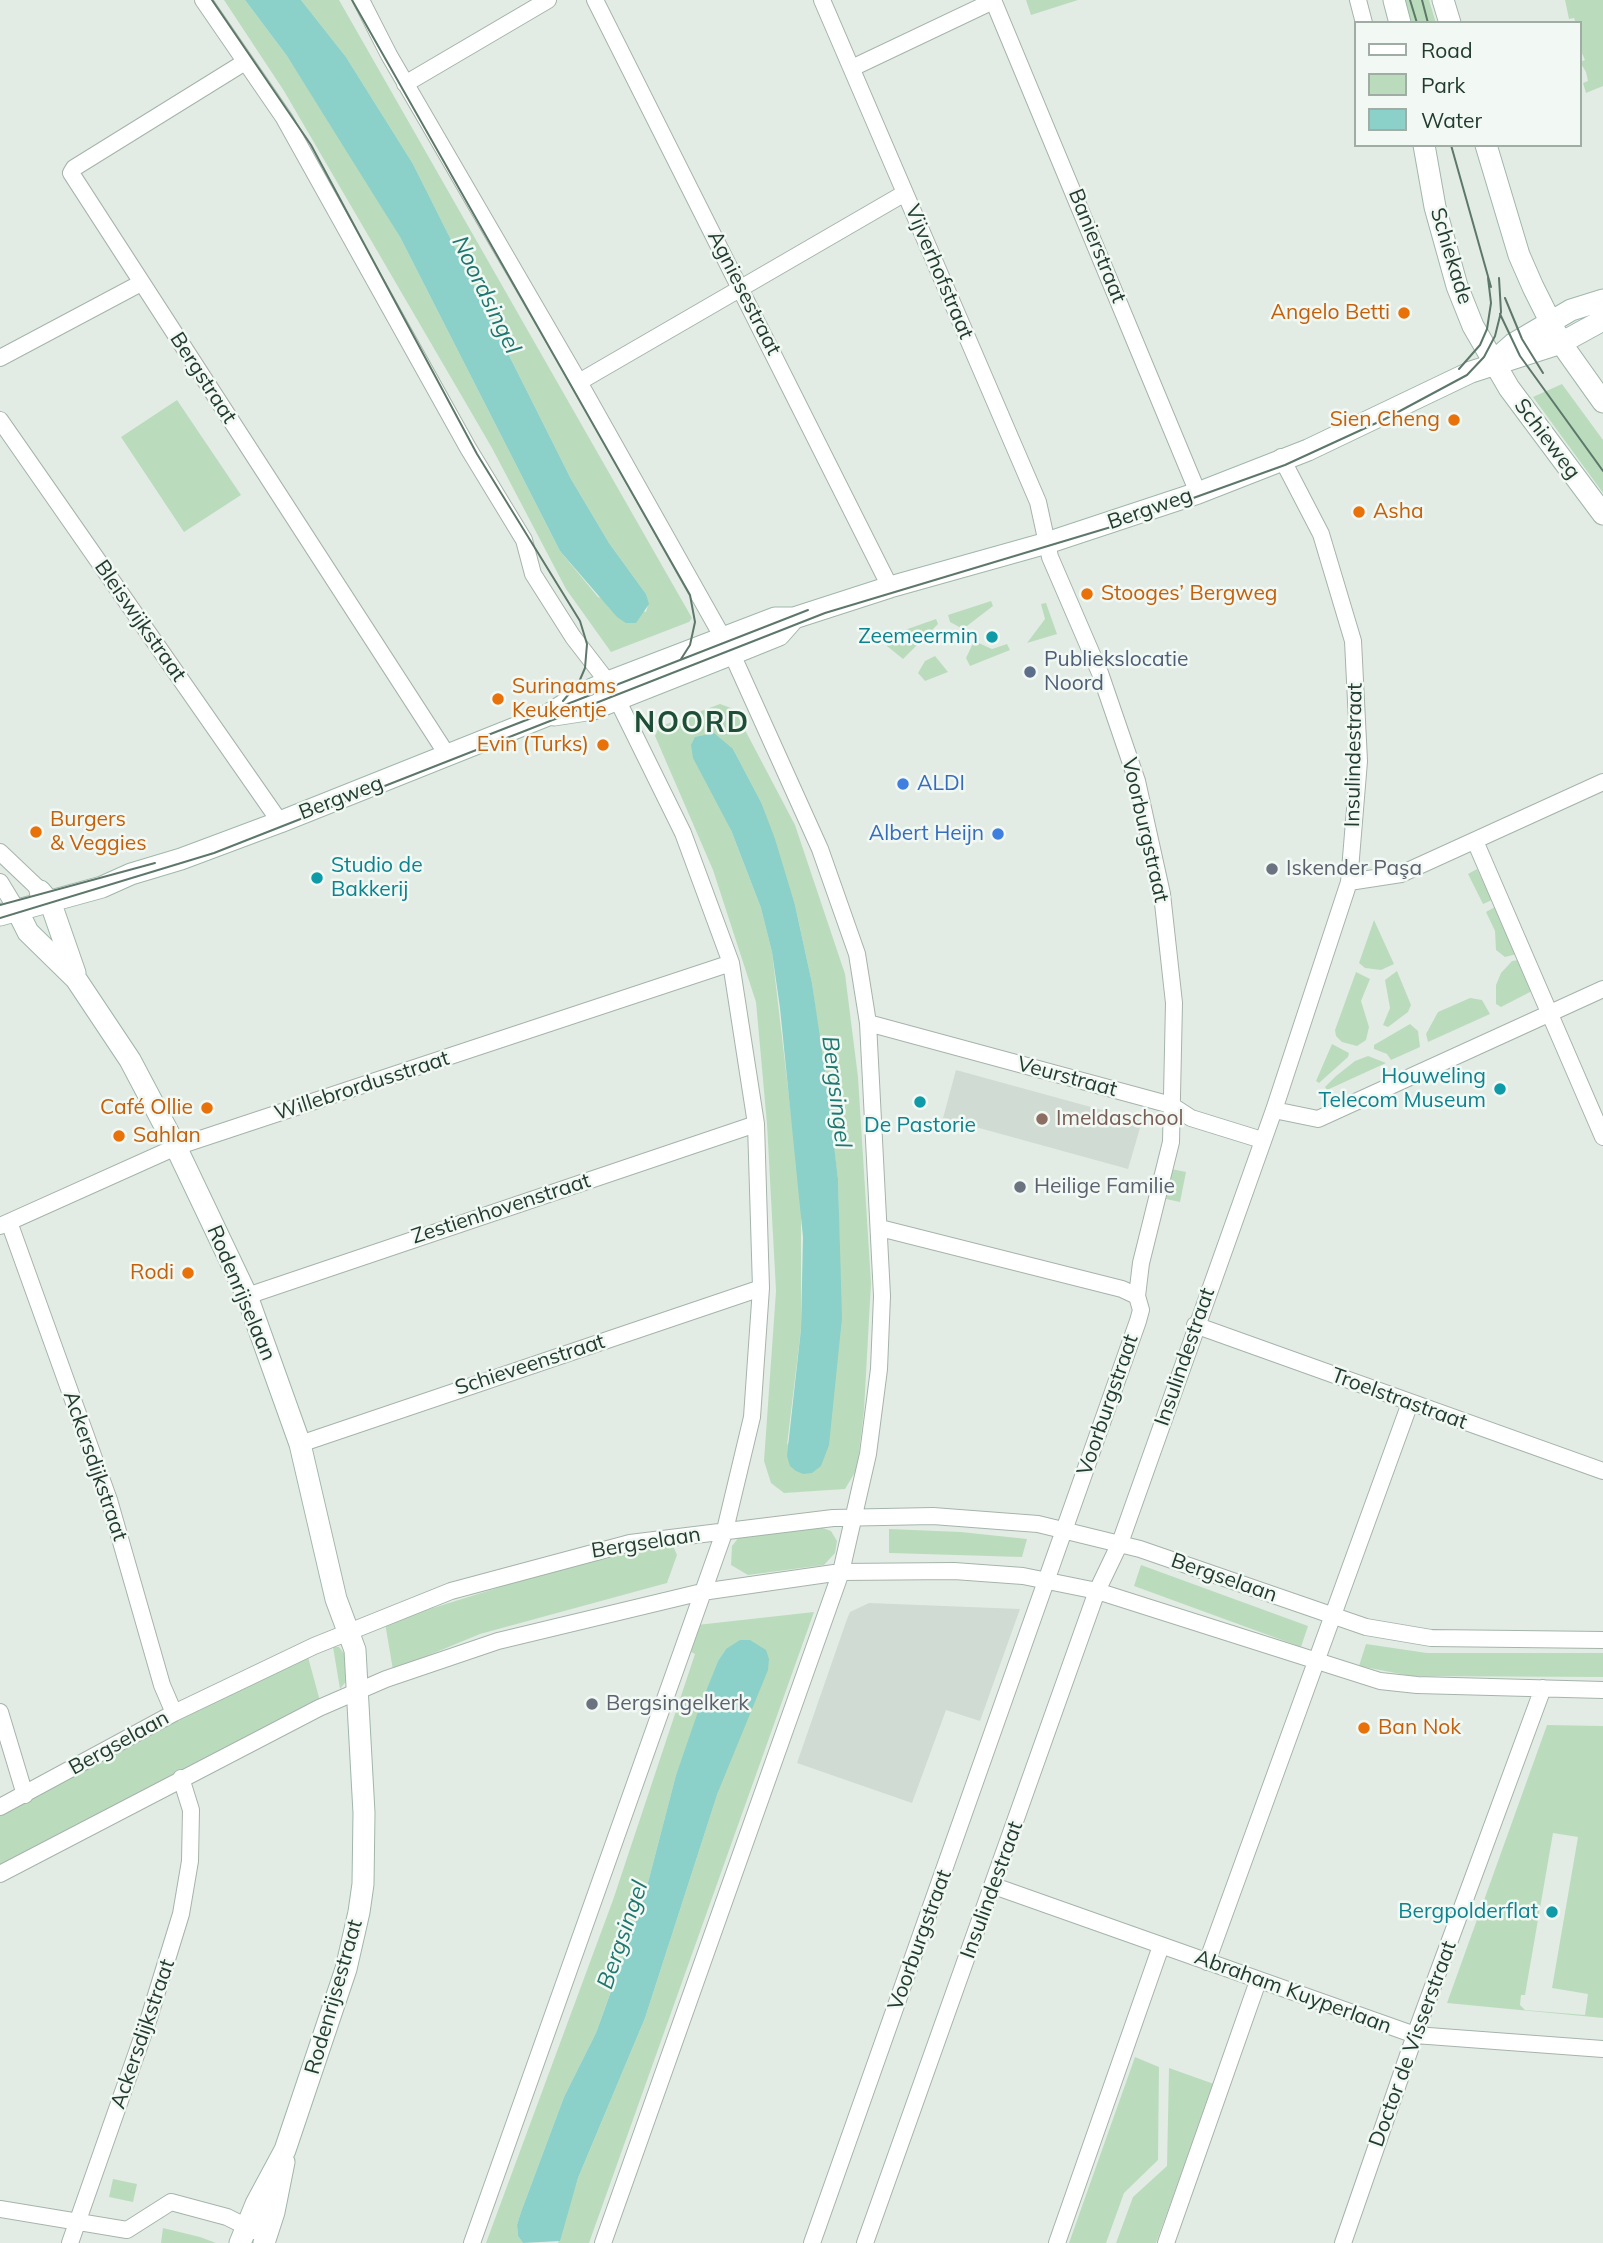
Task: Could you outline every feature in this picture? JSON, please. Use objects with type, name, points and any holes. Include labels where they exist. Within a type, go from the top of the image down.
[{"type":"street","points":[[203,0],[284,118],[468,448],[524,540],[533,574],[573,637],[612,691],[683,833],[731,963],[756,1124],[761,1288],[752,1417],[725,1530],[472,2243]]},
{"type":"street","points":[[361,0],[405,83],[579,382],[726,646],[820,849],[857,954],[868,1023],[882,1296],[879,1369],[868,1454],[841,1572],[603,2243]]},
{"type":"street","points":[[405,83],[548,0]]},
{"type":"street","name":"Agniesestraat","points":[[595,0],[890,587]]},
{"type":"street","name":"Vijverhofstraat","points":[[822,0],[1038,502],[1047,545]]},
{"type":"street","points":[[852,68],[993,0]]},
{"type":"street","name":"Banierstraat","points":[[993,0],[1198,493]]},
{"type":"street","points":[[1358,0],[1363,21]]},
{"type":"street","points":[[1394,0],[1399,21]]},
{"type":"street","points":[[1443,0],[1449,21]]},
{"type":"street","name":"Bergstraat","points":[[245,62],[71,173],[448,756]]},
{"type":"street","name":"Schiekade","points":[[1424,147],[1435,207],[1457,286],[1492,363]]},
{"type":"street","points":[[1487,147],[1519,255],[1561,343],[1603,402]]},
{"type":"street","points":[[579,382],[905,193]]},
{"type":"street","points":[[0,358],[141,283]]},
{"type":"street","points":[[1492,363],[1513,344],[1571,310],[1603,300]]},
{"type":"street","points":[[1492,363],[1561,343],[1603,320]]},
{"type":"street","name":"Bergweg","points":[[5,901],[102,887],[131,874],[181,859],[548,715],[581,694],[612,691],[726,646],[775,618],[794,618],[890,587],[1047,545],[1198,493],[1282,459],[1492,363]]},
{"type":"street","name":"Schieweg","points":[[1492,363],[1603,514]]},
{"type":"street","name":"Bleiswijkstraat","points":[[0,420],[280,822]]},
{"type":"street","name":"Insulindestraat","points":[[865,2243],[1097,1591],[1119,1543],[1274,1110],[1349,882],[1359,761],[1353,641],[1321,534],[1282,459]]},
{"type":"street","name":"Voorburgstraat","points":[[812,2243],[1138,1321],[1141,1310],[1136,1296],[1144,1249],[1171,1142],[1174,1003],[1162,894],[1137,781],[1100,673],[1047,545]]},
{"type":"street","points":[[1349,882],[1401,874],[1603,782]]},
{"type":"street","points":[[1475,841],[1603,1137]]},
{"type":"street","points":[[0,852],[45,896]]},
{"type":"street","name":"Rodenrijselaan","points":[[45,896],[76,979]]},
{"type":"street","name":"Rodenrijselaan","points":[[5,901],[28,932],[76,979],[130,1060],[176,1147],[247,1296],[300,1444],[336,1600],[349,1632]]},
{"type":"street","name":"Willebrordusstraat","points":[[5,1224],[176,1147],[731,963]]},
{"type":"street","points":[[1274,1110],[1318,1119],[1603,989]]},
{"type":"street","name":"Veurstraat","points":[[868,1023],[1171,1105],[1191,1118],[1262,1140]]},
{"type":"street","name":"Zestienhovenstraat","points":[[247,1296],[756,1124]]},
{"type":"street","name":"Ackersdijkstraat","points":[[5,1224],[108,1500],[162,1685],[174,1713]]},
{"type":"street","points":[[880,1228],[1122,1289],[1136,1296]]},
{"type":"street","name":"Schieveenstraat","points":[[300,1444],[761,1288]]},
{"type":"street","name":"Troelstrastraat","points":[[1195,1325],[1603,1471]]},
{"type":"street","points":[[1207,1962],[1318,1663],[1332,1616],[1410,1403]]},
{"type":"street","name":"Bergselaan","points":[[0,1808],[174,1713],[349,1632],[451,1591],[594,1550],[725,1530],[853,1517],[990,1518],[1038,1524],[1119,1543],[1366,1627],[1431,1638],[1603,1640]]},
{"type":"street","points":[[0,1874],[181,1778],[359,1690],[498,1641],[702,1592],[841,1572],[978,1572],[1048,1581],[1097,1591],[1380,1681],[1603,1690]]},
{"type":"street","name":"Rodenrijsestraat","points":[[265,2240],[285,2150],[330,2020],[359,1912],[365,1855],[359,1690],[355,1650],[349,1632]]},
{"type":"street","name":"Doctor de Visserstraat","points":[[1343,2243],[1415,2035],[1543,1688]]},
{"type":"street","points":[[0,1712],[26,1795]]},
{"type":"street","name":"Ackersdijkstraat","points":[[70,2243],[153,2005],[181,1914],[190,1861],[191,1810],[181,1778]]},
{"type":"street","name":"Abraham Kuyperlaan","points":[[994,1886],[1415,2035],[1603,2049]]},
{"type":"street","points":[[1057,2243],[1161,1946]]},
{"type":"street","points":[[1166,2243],[1258,1981]]},
{"type":"street","name":"Rodenrijsestraat","points":[[243,2234],[285,2150]]},
{"type":"street","points":[[0,2208],[127,2230],[171,2202],[206,2210],[243,2234],[265,2240]]},
{"type":"shaded area","name":"Imeldaschool","points":[[956,1070],[1142,1121],[1128,1169],[943,1118]]},
{"type":"shaded area","points":[[869,1603],[1020,1609],[980,1721],[946,1710],[912,1803],[797,1763],[850,1612]]},
{"type":"green space","points":[[224,0],[245,0],[287,56],[357,165],[400,237],[560,551],[598,597],[646,612],[646,594],[609,543],[571,479],[413,164],[346,57],[301,0],[339,0],[692,618],[689,622],[611,652],[566,589],[492,448],[284,91]]},
{"type":"green space","points":[[1026,0],[1078,0],[1031,15]]},
{"type":"green space","points":[[1403,0],[1429,0],[1435,21],[1409,21]]},
{"type":"green space","points":[[1565,0],[1603,0],[1603,86],[1586,93],[1583,83],[1588,81],[1582,65],[1585,60],[1582,53],[1582,21],[1569,19]]},
{"type":"green space","points":[[1562,384],[1603,440],[1603,493],[1533,397]]},
{"type":"green space","points":[[177,400],[241,495],[184,532],[121,437]]},
{"type":"green space","points":[[991,601],[993,606],[963,629],[950,622],[948,615]]},
{"type":"green space","points":[[1046,603],[1057,634],[1027,643],[1045,619],[1041,604]]},
{"type":"green space","points":[[936,619],[938,624],[903,659],[887,646],[885,637]]},
{"type":"green space","points":[[974,641],[992,649],[1007,644],[1010,650],[970,666],[966,658]]},
{"type":"green space","points":[[935,656],[948,672],[925,681],[918,673],[925,661]]},
{"type":"green space","points":[[720,704],[734,709],[795,825],[845,974],[858,1077],[871,1283],[864,1410],[857,1469],[845,1489],[784,1493],[771,1483],[764,1461],[776,1291],[767,1124],[756,1002],[713,870],[655,736],[659,727]],"holes":[[[733,749],[761,802],[795,905],[812,983],[838,1179],[841,1318],[836,1370],[787,1445],[801,1329],[801,1199],[772,952],[761,908],[731,830]]]},
{"type":"green space","points":[[1477,869],[1492,900],[1483,904],[1468,874]]},
{"type":"green space","points":[[1495,907],[1517,954],[1505,957],[1496,950],[1495,931],[1486,912]]},
{"type":"green space","points":[[1374,920],[1394,964],[1381,970],[1365,968],[1359,963]]},
{"type":"green space","points":[[1519,960],[1532,991],[1501,1007],[1496,1004],[1496,985],[1501,973],[1512,961]]},
{"type":"green space","points":[[1397,971],[1411,1005],[1408,1012],[1388,1027],[1383,1025],[1390,1008],[1385,980]]},
{"type":"green space","points":[[1356,972],[1370,979],[1361,1001],[1369,1027],[1366,1040],[1357,1046],[1342,1042],[1336,1036],[1335,1030]]},
{"type":"green space","points":[[1470,998],[1482,1000],[1490,1014],[1428,1042],[1426,1034],[1438,1012]]},
{"type":"green space","points":[[1410,1024],[1418,1031],[1420,1047],[1391,1060],[1387,1054],[1374,1049],[1374,1045]]},
{"type":"green space","points":[[1332,1044],[1349,1053],[1348,1057],[1319,1083],[1316,1081]]},
{"type":"green space","points":[[1368,1056],[1386,1063],[1327,1090],[1325,1087],[1336,1076],[1355,1061]]},
{"type":"green space","points":[[1171,1169],[1186,1172],[1180,1202],[1166,1199]]},
{"type":"green space","points":[[820,1527],[831,1531],[837,1541],[835,1553],[824,1565],[748,1575],[731,1565],[732,1546],[739,1537]]},
{"type":"green space","points":[[889,1529],[961,1532],[1027,1539],[1022,1557],[889,1553]]},
{"type":"green space","points":[[665,1545],[673,1546],[677,1555],[667,1583],[480,1634],[393,1670],[385,1623],[545,1573]]},
{"type":"green space","points":[[1141,1565],[1308,1626],[1301,1647],[1134,1586]]},
{"type":"green space","points":[[814,1612],[589,2243],[558,2243],[578,2178],[645,2018],[718,1792],[726,1649],[718,1661],[676,1775],[644,1898],[596,2033],[564,2097],[521,2212],[517,2225],[518,2236],[523,2243],[486,2243],[613,1900],[695,1654],[689,1651],[697,1625]]},
{"type":"green space","points":[[1366,1644],[1427,1653],[1603,1653],[1603,1677],[1411,1676],[1359,1666]]},
{"type":"green space","points":[[333,1647],[339,1647],[346,1656],[348,1679],[340,1689]]},
{"type":"green space","points":[[308,1657],[320,1701],[0,1867],[0,1815],[147,1736]]},
{"type":"green space","points":[[1547,1725],[1603,1726],[1603,2018],[1447,2003]],"holes":[[[1553,1833],[1578,1837],[1552,1988],[1588,1994],[1585,2015],[1525,2010],[1520,2005],[1521,1995],[1525,1995]]]},
{"type":"green space","points":[[1135,2057],[1159,2067],[1158,2160],[1124,2193],[1106,2243],[1069,2243]]},
{"type":"green space","points":[[1169,2068],[1214,2084],[1156,2243],[1116,2243],[1133,2197],[1167,2166]]},
{"type":"green space","points":[[113,2179],[137,2184],[133,2202],[109,2197]]},
{"type":"green space","points":[[163,2228],[200,2237],[216,2243],[161,2243]]},
{"type":"water","points":[[245,0],[301,0],[346,57],[413,164],[571,479],[609,543],[646,594],[649,604],[636,623],[626,623],[617,617],[560,551],[400,237],[287,56]]},
{"type":"water","points":[[714,733],[733,749],[761,802],[775,839],[795,905],[812,983],[825,1071],[838,1179],[842,1318],[829,1445],[821,1466],[812,1473],[803,1474],[796,1471],[790,1466],[787,1456],[801,1329],[803,1237],[780,1008],[772,952],[761,908],[731,830],[693,758],[691,745],[695,737]]},
{"type":"water","points":[[740,1640],[750,1640],[766,1650],[768,1670],[718,1792],[645,2018],[578,2178],[560,2241],[523,2243],[518,2236],[517,2225],[521,2212],[564,2097],[596,2033],[619,1969],[644,1898],[676,1775],[699,1709],[718,1661],[726,1649]]},
{"type":"tram line","points":[[212,0],[311,145],[477,454],[580,621],[587,644],[585,668],[579,682],[563,701]]},
{"type":"tram line","points":[[352,0],[690,595],[695,622],[690,645],[681,659]]},
{"type":"tram line","points":[[1410,0],[1416,21]]},
{"type":"tram line","points":[[1422,0],[1427,21]]},
{"type":"tram line","points":[[1452,147],[1491,287]]},
{"type":"tram line","points":[[1459,369],[1480,345],[1487,329],[1491,303],[1488,278]]},
{"type":"tram line","points":[[0,918],[214,853],[825,613],[1121,524],[1285,465],[1385,419],[1467,375],[1484,357],[1495,336],[1501,312],[1499,278]]},
{"type":"tram line","points":[[1505,298],[1522,339],[1543,373]]},
{"type":"tram line","points":[[1500,314],[1520,356],[1603,471]]},
{"type":"tram line","points":[[488,735],[808,610]]},
{"type":"tram line","points":[[0,905],[155,863]]},
{"type":"place","name":"Angelo Betti","points":[[1404,313]]},
{"type":"place","name":"Sien Cheng","points":[[1454,420]]},
{"type":"place","name":"Asha","points":[[1359,512]]},
{"type":"place","name":"Stooges’ Bergweg","points":[[1087,594]]},
{"type":"place","name":"Zeemeermin","points":[[992,637]]},
{"type":"place","name":"Publiekslocatie Noord","points":[[1030,672]]},
{"type":"place","name":"Surinaams Keukentje","points":[[498,699]]},
{"type":"place","name":"Evin (Turks)","points":[[603,745]]},
{"type":"place","name":"ALDI","points":[[903,784]]},
{"type":"place","name":"Burgers & Veggies","points":[[36,832]]},
{"type":"place","name":"Albert Heijn","points":[[998,834]]},
{"type":"place","name":"Iskender Paşa","points":[[1272,869]]},
{"type":"place","name":"Studio de Bakkerij","points":[[317,878]]},
{"type":"place","name":"Houweling Telecom Museum","points":[[1500,1089]]},
{"type":"place","name":"De Pastorie","points":[[920,1102]]},
{"type":"place","name":"Café Ollie","points":[[207,1108]]},
{"type":"place","name":"Imeldaschool","points":[[1042,1119]]},
{"type":"place","name":"Sahlan","points":[[119,1136]]},
{"type":"place","name":"Heilige Familie","points":[[1020,1187]]},
{"type":"place","name":"Rodi","points":[[188,1273]]},
{"type":"place","name":"Bergsingelkerk","points":[[592,1704]]},
{"type":"place","name":"Ban Nok","points":[[1364,1728]]},
{"type":"place","name":"Bergpolderflat","points":[[1552,1912]]},
{"type":"district","name":"NOORD","points":[[692,724]]},
{"type":"water label","name":"Noordsingel","points":[[486,295]]},
{"type":"water label","name":"Bergsingel","points":[[836,1092]]},
{"type":"water label","name":"Bergsingel","points":[[623,1935]]}]
